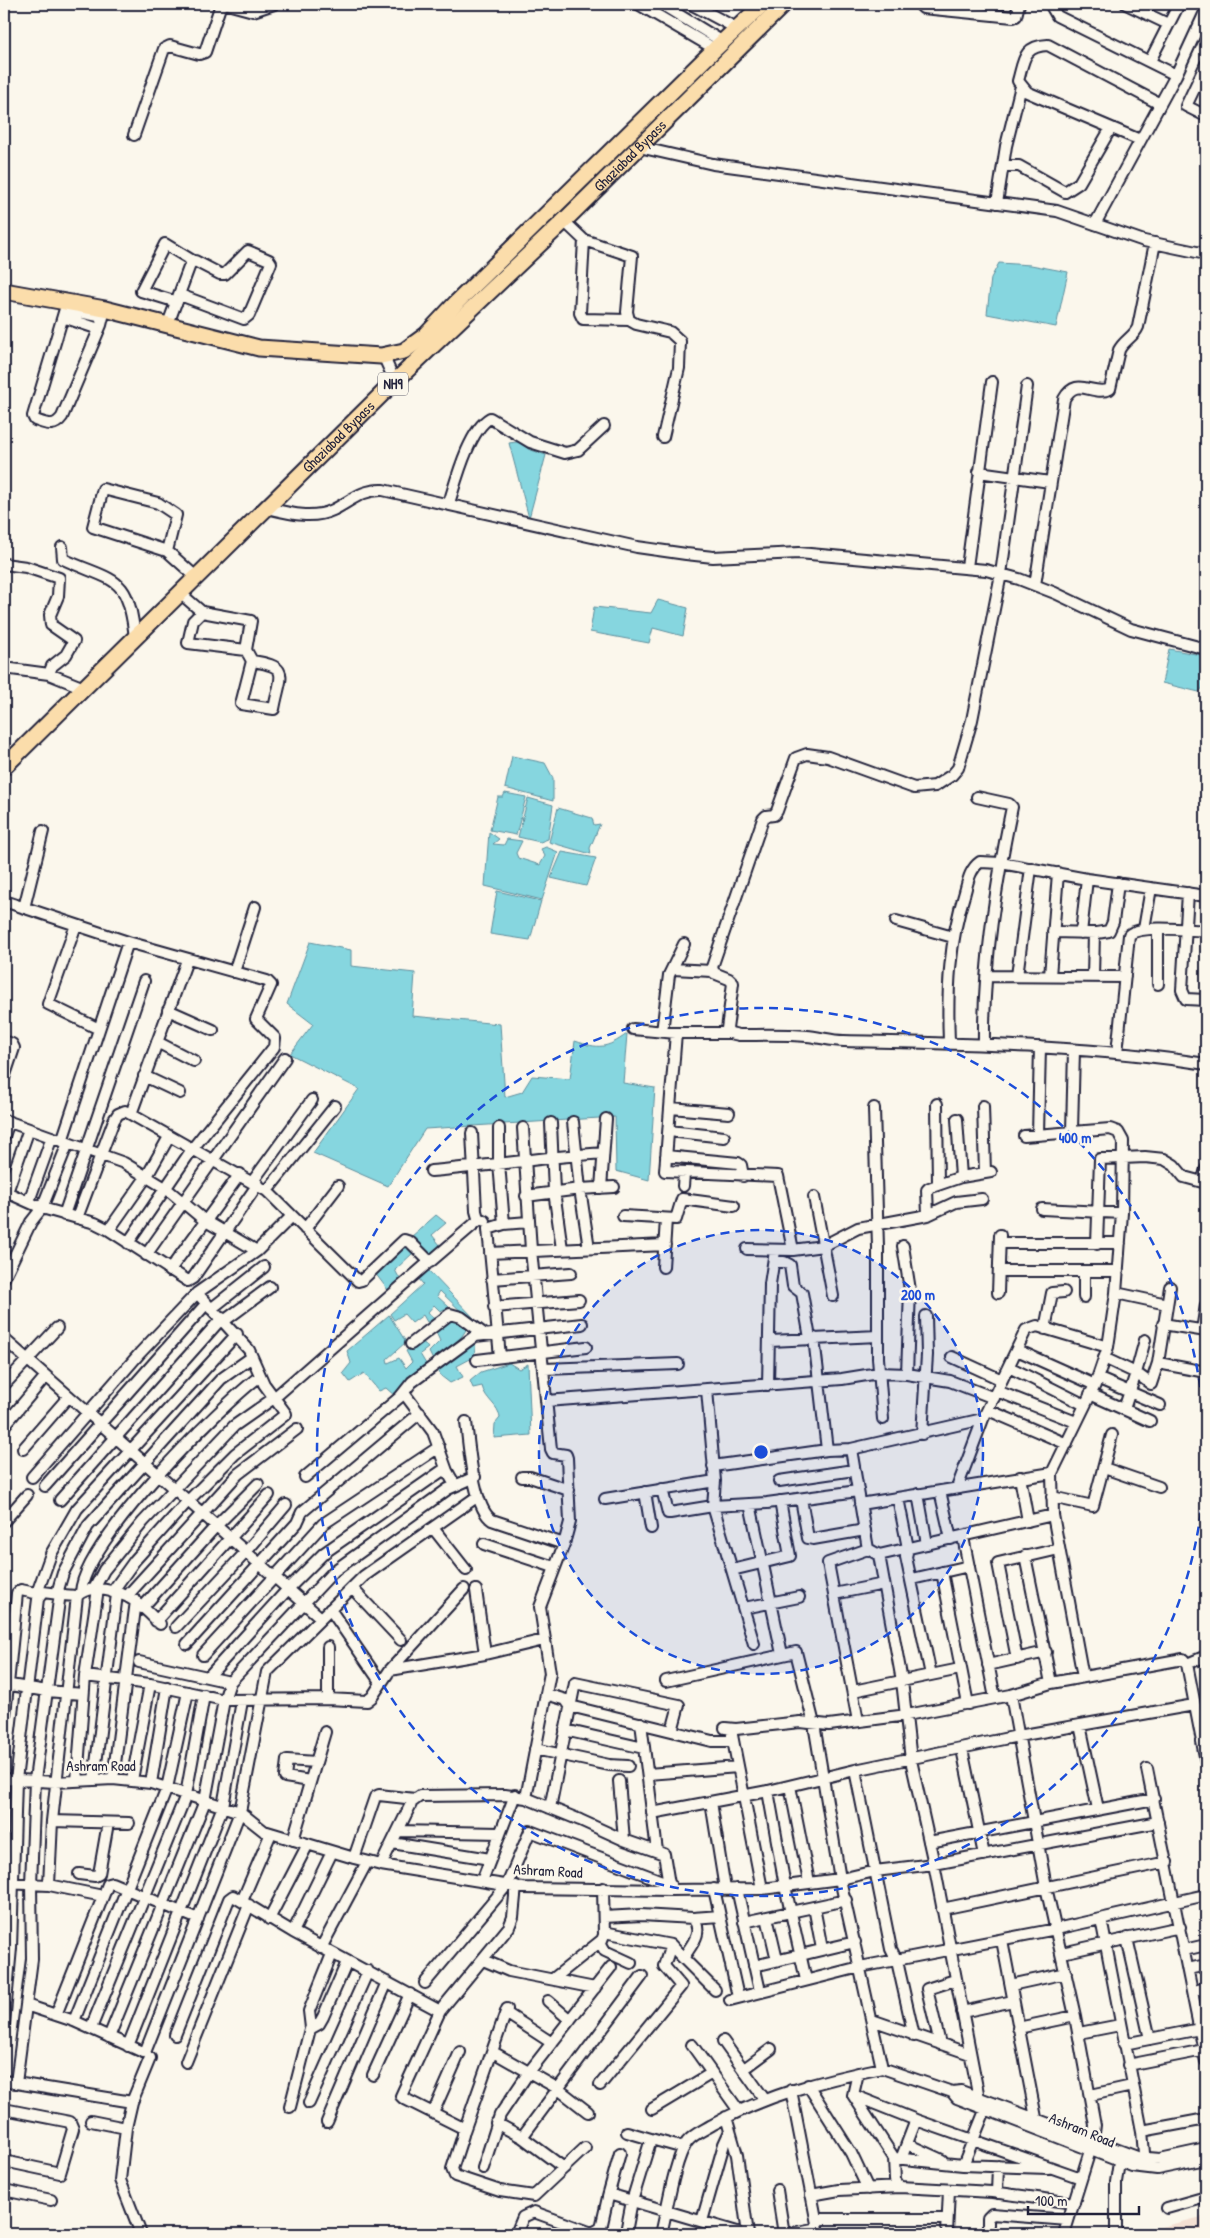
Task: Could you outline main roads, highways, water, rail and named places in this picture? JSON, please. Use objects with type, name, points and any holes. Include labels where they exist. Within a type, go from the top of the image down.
[{"type":"highway","name":"Ghaziabad Bypass","points":[[4,291],[65,309],[104,313],[168,324],[259,348],[383,355],[404,351],[426,335],[457,302],[736,28],[764,4]]},
{"type":"highway","name":"Ghaziabad Bypass","points":[[4,767],[395,382],[564,221],[784,4]]},
{"type":"water","points":[[999,263],[1031,265],[1068,272],[1056,327],[987,314],[991,278]]},
{"type":"water","points":[[524,441],[528,449],[546,455],[529,518],[509,443]]},
{"type":"water","points":[[658,600],[688,608],[683,636],[653,628],[649,643],[590,632],[594,607],[651,613]]},
{"type":"water","points":[[1169,649],[1206,656],[1206,684],[1199,692],[1162,683]]},
{"type":"water","points":[[512,756],[545,763],[553,778],[553,801],[505,788]]},
{"type":"water","points":[[505,793],[526,797],[516,835],[490,830],[498,797],[503,797]]},
{"type":"water","points":[[528,798],[553,805],[548,839],[540,842],[518,837]]},
{"type":"water","points":[[558,808],[592,818],[594,825],[600,824],[590,848],[591,854],[549,842]]},
{"type":"water","points":[[489,832],[499,839],[493,844],[504,845],[507,839],[522,841],[516,853],[518,858],[540,865],[545,856],[541,849],[546,847],[558,852],[542,900],[485,886]]},
{"type":"water","points":[[562,852],[596,858],[586,886],[551,878]]},
{"type":"water","points":[[497,891],[541,901],[530,940],[490,934]]},
{"type":"water","points":[[310,942],[351,950],[351,966],[415,973],[412,1016],[500,1024],[505,1097],[522,1092],[532,1076],[570,1079],[575,1041],[602,1046],[613,1043],[627,1034],[623,1083],[655,1088],[649,1180],[616,1171],[615,1117],[425,1129],[388,1186],[313,1153],[359,1089],[290,1054],[313,1024],[287,1004]]},
{"type":"water","points":[[436,1215],[446,1223],[432,1235],[440,1245],[436,1258],[411,1237]]},
{"type":"water","points":[[403,1239],[415,1251],[395,1270],[403,1285],[391,1294],[375,1273]]},
{"type":"water","points":[[428,1270],[474,1318],[471,1321],[440,1291],[437,1296],[449,1307],[440,1311],[434,1305],[428,1312],[434,1319],[427,1322],[423,1315],[412,1323],[404,1314],[394,1320],[390,1314],[423,1284],[418,1278]]},
{"type":"water","points":[[389,1315],[406,1342],[387,1359],[388,1363],[399,1358],[406,1368],[412,1362],[406,1351],[422,1341],[428,1348],[420,1354],[426,1364],[434,1367],[395,1396],[386,1388],[379,1391],[364,1373],[350,1382],[343,1373],[351,1363],[347,1351]]},
{"type":"water","points":[[453,1316],[468,1327],[462,1336],[444,1353],[476,1340],[474,1357],[457,1366],[463,1377],[450,1383],[441,1376],[429,1352],[440,1341],[434,1328]]},
{"type":"water","points":[[509,1363],[519,1369],[528,1364],[531,1435],[494,1438],[495,1424],[500,1418],[499,1413],[482,1386],[473,1388],[470,1381],[481,1372]]}]
